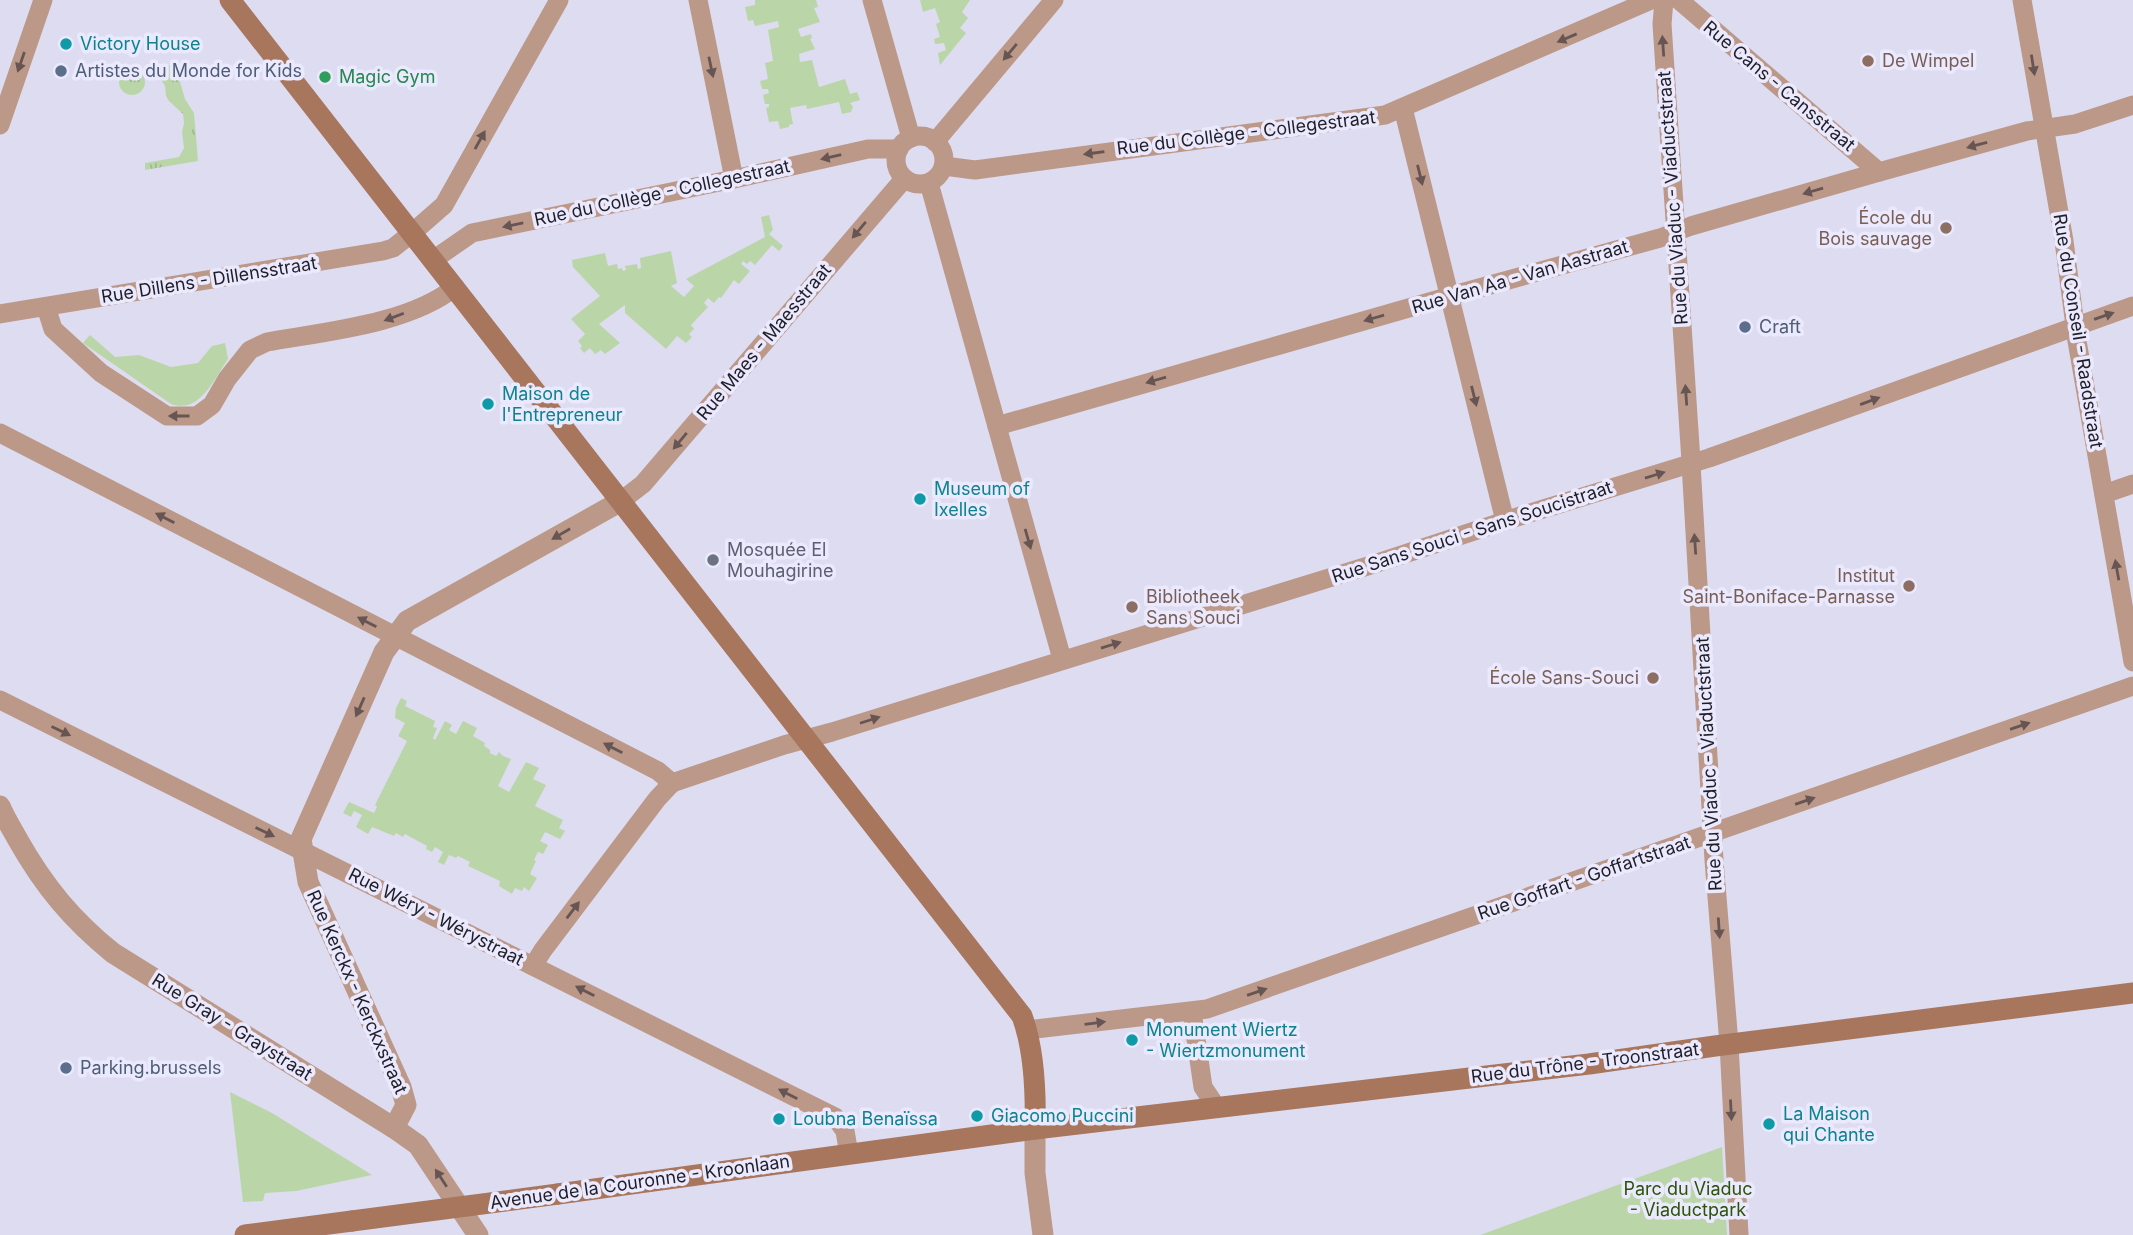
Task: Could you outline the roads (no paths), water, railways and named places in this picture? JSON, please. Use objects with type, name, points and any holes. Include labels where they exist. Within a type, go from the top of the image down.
[{"type":"main road","points":[[230,0],[1022,1016],[1027,1030],[1036,1098],[1035,1129]]},
{"type":"main road","name":"Rue du Trône - Troonstraat","points":[[1035,1129],[1590,1064],[2133,993]]},
{"type":"main road","name":"Avenue de la Couronne - Kroonlaan","points":[[245,1235],[1035,1129]]},
{"type":"street","points":[[0,125],[43,0]]},
{"type":"street","name":"Rue Dillens - Dillensstraat","points":[[0,314],[393,248],[444,205],[559,0]]},
{"type":"street","points":[[698,0],[734,179]]},
{"type":"street","points":[[872,0],[905,143]]},
{"type":"street","points":[[935,142],[1054,0]]},
{"type":"street","name":"Rue du Collège - Collegestraat","points":[[944,166],[975,170],[1385,115],[1651,0]]},
{"type":"street","name":"Rue du Viaduc - Viaductstraat","points":[[1664,0],[1662,24],[1729,1044],[1739,1235]]},
{"type":"street","name":"Rue Cans - Cansstraat","points":[[1679,0],[1879,172]]},
{"type":"street","name":"Rue du Conseil - Raadstraat","points":[[2022,0],[2133,662]]},
{"type":"street","name":"Rue Van Aa - Van Aastraat","points":[[997,426],[1660,238],[1691,226],[1879,172],[2028,131],[2075,124],[2133,105]]},
{"type":"street","points":[[1403,108],[1504,521]]},
{"type":"street","points":[[924,136],[935,142],[943,153],[944,166],[935,179],[929,183],[916,184],[904,179],[896,165],[896,157],[905,143],[924,136]]},
{"type":"street","name":"Rue du Collège - Collegestraat","points":[[433,260],[472,233],[905,143]]},
{"type":"street","name":"Rue Maes - Maesstraat","points":[[621,501],[643,484],[904,179]]},
{"type":"street","points":[[929,183],[1062,659]]},
{"type":"street","points":[[46,307],[53,329],[101,373],[167,416],[197,416],[212,405],[227,379],[250,350],[267,341],[385,321],[446,295],[455,287]]},
{"type":"street","name":"Rue Sans Souci - Sans Soucistraat","points":[[672,783],[805,739],[1691,464],[2133,306]]},
{"type":"street","points":[[0,433],[658,771],[672,783],[657,799],[533,966]]},
{"type":"street","points":[[2104,494],[2133,484]]},
{"type":"street","name":"Rue Kerckx - Kerckxstraat","points":[[394,1128],[406,1105],[401,1087],[308,882],[301,839],[384,652],[407,621],[621,501]]},
{"type":"street","name":"Rue Goffart - Goffartstraat","points":[[1027,1030],[1207,1009],[2133,686]]},
{"type":"street","name":"Rue Wéry - Wérystraat","points":[[0,700],[835,1117],[845,1131],[849,1154]]},
{"type":"street","name":"Rue Gray - Graystraat","points":[[0,806],[44,883],[88,933],[114,953],[418,1145],[478,1235]]},
{"type":"street","points":[[1192,1012],[1203,1087],[1217,1108]]},
{"type":"street","points":[[1035,1129],[1035,1173],[1043,1235]]},
{"type":"place","name":"Victory House","points":[[66,44]]},
{"type":"place","name":"De Wimpel","points":[[1868,61]]},
{"type":"place","name":"Artistes du Monde for Kids","points":[[61,71]]},
{"type":"place","name":"Magic Gym","points":[[325,77]]},
{"type":"place","name":"École du Bois sauvage","points":[[1946,228]]},
{"type":"place","name":"Craft","points":[[1745,327]]},
{"type":"place","name":"Maison de l'Entrepreneur","points":[[488,404]]},
{"type":"place","name":"Museum of Ixelles","points":[[920,499]]},
{"type":"place","name":"Mosquée El Mouhagirine","points":[[713,560]]},
{"type":"place","name":"Institut Saint-Boniface-Parnasse","points":[[1909,586]]},
{"type":"place","name":"Bibliotheek Sans Souci","points":[[1132,607]]},
{"type":"place","name":"École Sans-Souci","points":[[1653,678]]},
{"type":"place","name":"Monument Wiertz - Wiertzmonument","points":[[1132,1040]]},
{"type":"place","name":"Parking.brussels","points":[[66,1068]]},
{"type":"place","name":"Giacomo Puccini","points":[[977,1116]]},
{"type":"place","name":"Loubna Benaïssa","points":[[779,1119]]},
{"type":"place","name":"La Maison qui Chante","points":[[1769,1124]]},
{"type":"park label","name":"Parc du Viaduc - Viaductpark","points":[[1688,1199]]}]
